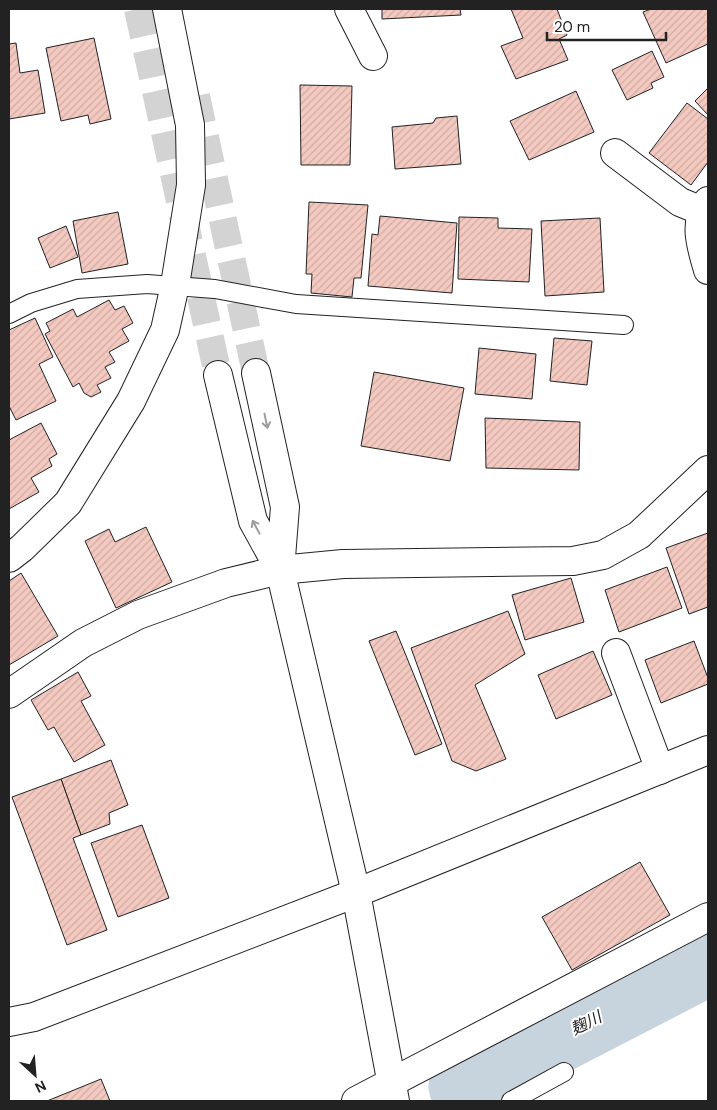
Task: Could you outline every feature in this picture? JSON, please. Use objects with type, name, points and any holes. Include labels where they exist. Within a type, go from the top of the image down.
[{"type":"street","points":[[13,548],[68,503],[131,402],[165,330],[175,285],[191,185],[190,125],[167,9]]},
{"type":"street","points":[[349,9],[373,56]]},
{"type":"street","points":[[615,153],[680,202],[705,206],[699,228],[708,270]]},
{"type":"street","points":[[256,373],[284,507],[280,570]]},
{"type":"street","points":[[218,375],[253,521],[280,570],[356,893],[393,1092]]},
{"type":"street","points":[[9,694],[83,643],[138,614],[226,583],[280,570],[343,564],[573,561],[603,555],[639,536],[708,470]]},
{"type":"street","points":[[616,654],[660,770]]},
{"type":"street","points":[[9,1022],[34,1017],[356,893],[708,750]]},
{"type":"street","points":[[356,1101],[393,1092],[708,918]]},
{"type":"lane","points":[[9,314],[31,303],[77,289],[147,284],[215,289],[296,304],[624,325]]},
{"type":"lane","points":[[511,1101],[564,1072]]},
{"type":"building","points":[[382,9],[460,9],[461,15],[382,19]]},
{"type":"building","points":[[511,9],[557,9],[567,35],[559,39],[568,60],[516,79],[501,46],[523,38]]},
{"type":"building","points":[[651,9],[708,9],[708,44],[666,63],[643,12]]},
{"type":"building","points":[[94,38],[111,119],[90,124],[88,115],[61,121],[46,48]]},
{"type":"building","points":[[16,43],[20,73],[38,70],[45,113],[9,119],[9,44]]},
{"type":"building","points":[[652,51],[664,77],[651,83],[653,88],[627,100],[612,70]]},
{"type":"building","points":[[300,85],[352,86],[350,165],[301,165]]},
{"type":"building","points":[[708,88],[708,115],[695,101]]},
{"type":"building","points":[[576,91],[594,132],[529,160],[510,121]]},
{"type":"building","points":[[687,103],[708,119],[708,162],[691,185],[649,153]]},
{"type":"building","points":[[457,116],[461,164],[395,169],[392,127],[433,123],[436,118]]},
{"type":"building","points":[[309,202],[368,205],[361,278],[354,278],[352,297],[311,293],[312,274],[306,274]]},
{"type":"building","points":[[118,212],[128,264],[82,273],[73,221]]},
{"type":"building","points":[[380,216],[457,223],[452,293],[368,286],[372,234],[378,235]]},
{"type":"building","points":[[459,217],[498,218],[498,228],[532,229],[529,282],[458,279]]},
{"type":"building","points":[[600,218],[604,292],[545,296],[541,221]]},
{"type":"building","points":[[66,226],[78,257],[50,268],[38,238]]},
{"type":"building","points":[[109,300],[115,310],[124,306],[133,323],[122,329],[129,341],[109,352],[115,362],[105,367],[111,378],[97,385],[101,392],[91,397],[84,393],[79,383],[73,387],[45,334],[50,331],[46,323],[73,309],[77,317]]},
{"type":"building","points":[[35,318],[53,357],[39,364],[56,401],[16,420],[9,406],[9,330]]},
{"type":"building","points":[[554,338],[592,341],[587,385],[550,381]]},
{"type":"building","points":[[479,348],[536,354],[532,399],[475,394]]},
{"type":"building","points":[[374,372],[464,388],[450,461],[361,446]]},
{"type":"building","points":[[485,418],[580,422],[579,470],[486,468]]},
{"type":"building","points":[[41,423],[57,454],[49,459],[52,466],[31,478],[39,492],[9,509],[9,440]]},
{"type":"building","points":[[146,527],[172,582],[116,608],[85,541],[109,529],[115,542]]},
{"type":"building","points":[[708,533],[708,607],[689,614],[666,548]]},
{"type":"building","points":[[667,567],[682,608],[619,632],[605,590]]},
{"type":"building","points":[[21,573],[58,636],[9,665],[9,581]]},
{"type":"building","points":[[571,578],[584,622],[525,640],[512,595]]},
{"type":"building","points":[[508,611],[525,654],[475,685],[506,759],[476,771],[452,761],[411,648]]},
{"type":"building","points":[[396,631],[442,744],[415,755],[369,641]]},
{"type":"building","points":[[694,641],[708,678],[708,684],[661,703],[645,660]]},
{"type":"building","points":[[593,651],[612,695],[556,719],[538,675]]},
{"type":"building","points":[[78,672],[91,696],[81,701],[105,745],[74,762],[54,727],[48,730],[31,700]]},
{"type":"building","points":[[111,760],[128,805],[109,813],[110,824],[81,835],[61,779]]},
{"type":"building","points":[[61,779],[81,835],[73,838],[107,930],[67,945],[12,797]]},
{"type":"building","points":[[142,825],[169,898],[118,917],[91,843]]},
{"type":"building","points":[[640,862],[670,915],[572,970],[542,917]]},
{"type":"building","points":[[101,1079],[110,1101],[47,1101]]},
{"type":"waterway","name":"麹川","points":[[464,1086],[708,960]]},
{"type":"tunnel","points":[[138,9],[218,375]]},
{"type":"tunnel","points":[[196,96],[256,373]]}]
